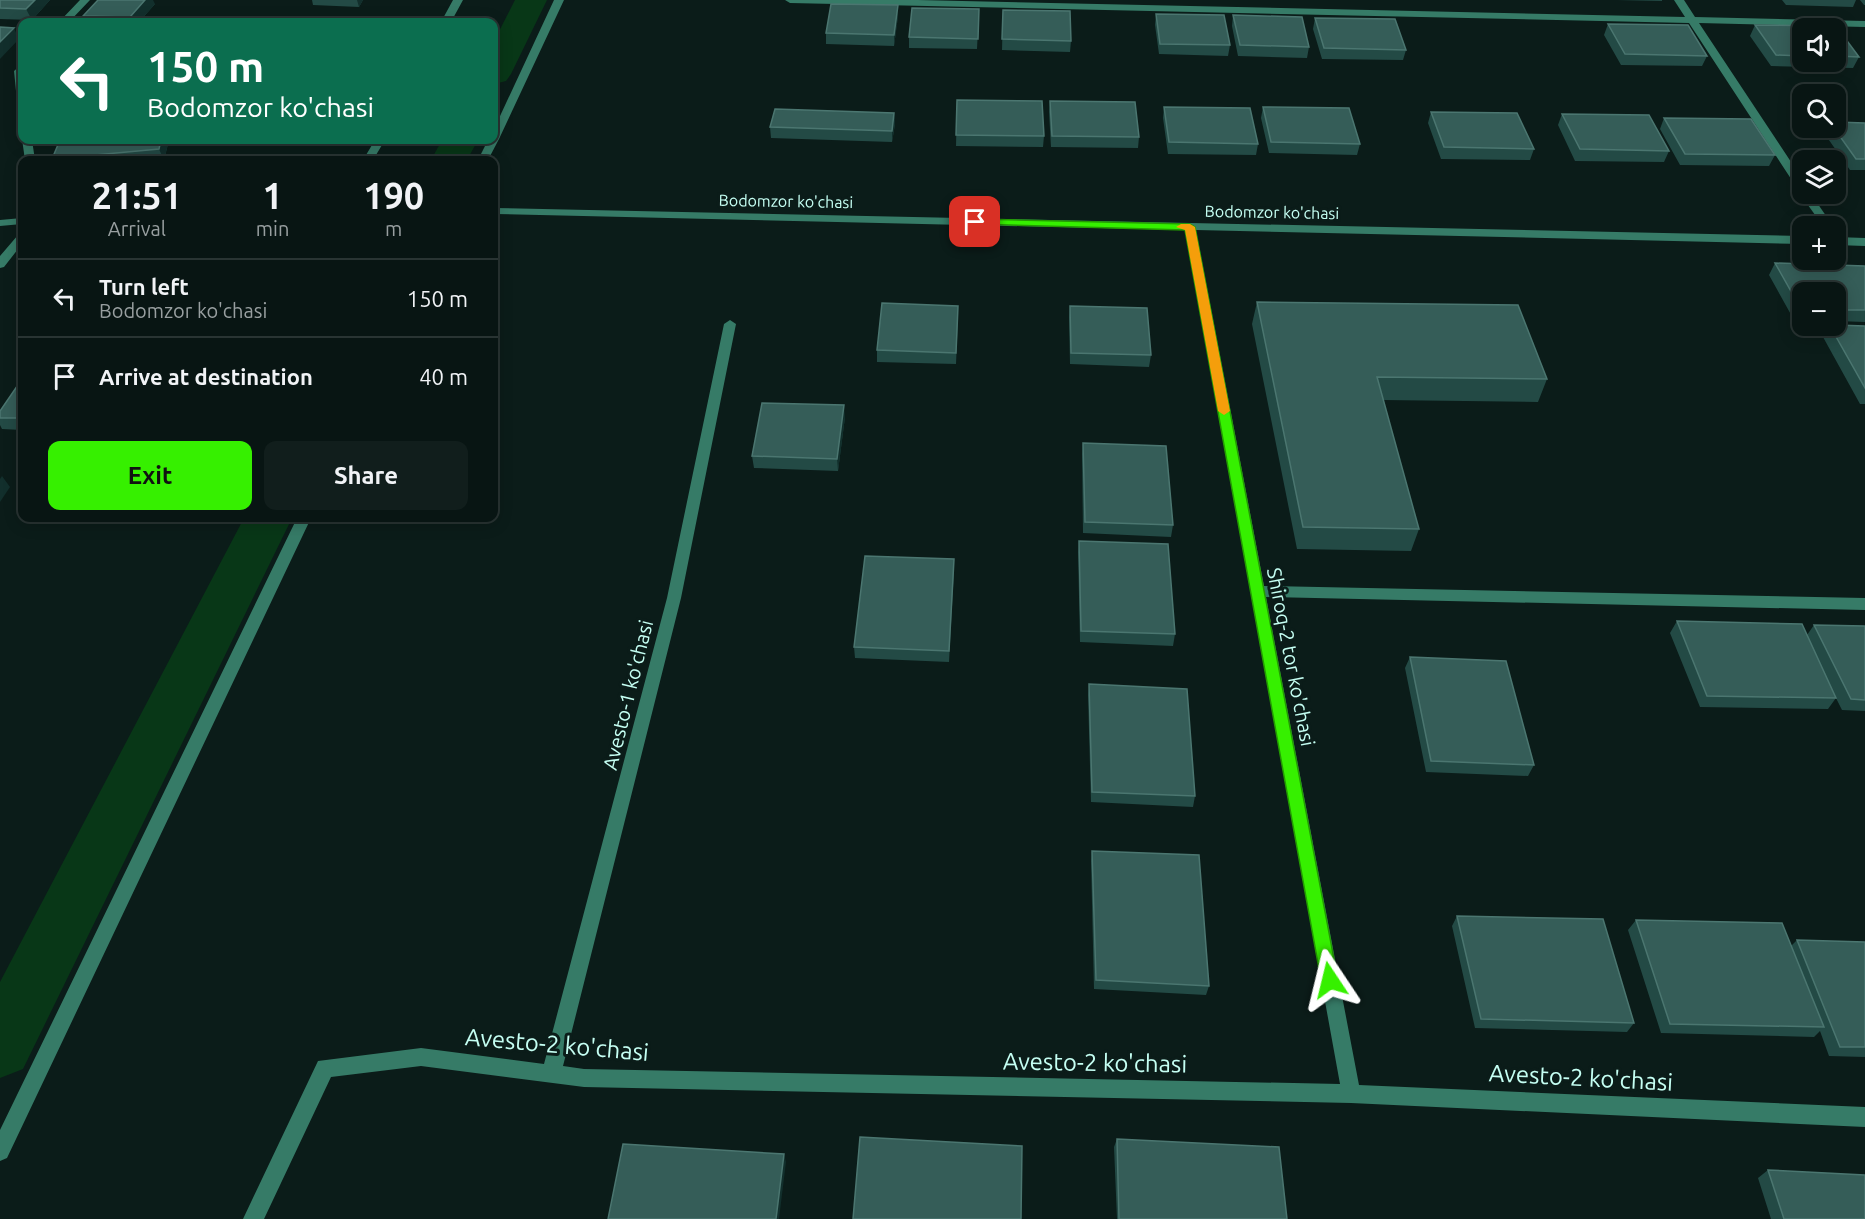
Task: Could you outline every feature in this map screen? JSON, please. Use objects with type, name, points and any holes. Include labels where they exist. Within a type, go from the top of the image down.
[{"type":"street","points":[[68,18],[85,0]]},
{"type":"street","points":[[448,18],[458,0]]},
{"type":"street","points":[[498,128],[559,0]]},
{"type":"street","points":[[790,0],[1865,24]]},
{"type":"street","points":[[1679,0],[1792,171]]},
{"type":"street","name":"Bodomzor ko'chasi","points":[[498,210],[1792,240]]},
{"type":"street","points":[[0,223],[18,221]]},
{"type":"street","name":"Shiroq-2 tor ko'chasi","points":[[1190,227],[1351,1094]]},
{"type":"street","points":[[1846,241],[1865,242]]},
{"type":"street","points":[[0,264],[18,242]]},
{"type":"street","name":"Avesto-1 ko'chasi","points":[[551,1074],[674,598],[730,324]]},
{"type":"street","points":[[0,1151],[302,522]]},
{"type":"street","points":[[1257,591],[1865,604]]},
{"type":"street","name":"Avesto-2 ko'chasi","points":[[253,1219],[325,1068],[421,1057],[584,1078],[1351,1094],[1865,1117]]},
{"type":"building","points":[[0,0],[35,0],[26,9],[0,8]]},
{"type":"building","points":[[98,0],[145,0],[130,17],[83,16]]},
{"type":"building","points":[[831,4],[898,5],[894,35],[826,33]]},
{"type":"building","points":[[912,8],[979,9],[978,39],[909,37]]},
{"type":"building","points":[[1003,10],[1070,11],[1071,41],[1002,39]]},
{"type":"building","points":[[1156,14],[1224,15],[1230,45],[1160,44]]},
{"type":"building","points":[[1233,15],[1302,17],[1309,47],[1240,45]]},
{"type":"building","points":[[1315,18],[1395,19],[1406,50],[1324,48]]},
{"type":"building","points":[[1608,24],[1688,25],[1707,56],[1625,54]]},
{"type":"building","points":[[1755,25],[1792,25],[1792,56],[1776,55]]},
{"type":"building","points":[[0,27],[14,28],[0,42]]},
{"type":"building","points":[[1846,39],[1859,57],[1846,56]]},
{"type":"building","points":[[957,100],[1042,101],[1044,136],[956,135]]},
{"type":"building","points":[[1050,101],[1135,102],[1139,137],[1052,136]]},
{"type":"building","points":[[1164,107],[1250,108],[1258,144],[1169,142]]},
{"type":"building","points":[[1263,107],[1349,108],[1360,144],[1271,142]]},
{"type":"building","points":[[775,109],[894,113],[892,131],[770,127]]},
{"type":"building","points":[[1431,112],[1517,113],[1534,149],[1444,147]]},
{"type":"building","points":[[1562,114],[1649,115],[1669,151],[1580,149]]},
{"type":"building","points":[[1664,118],[1751,119],[1775,155],[1685,154]]},
{"type":"building","points":[[1846,122],[1865,123],[1865,159],[1856,159],[1841,138],[1846,138]]},
{"type":"building","points":[[58,144],[160,144],[159,149],[84,156],[53,156]]},
{"type":"building","points":[[1775,263],[1792,264],[1792,270],[1846,270],[1846,265],[1865,266],[1865,310],[1846,310],[1846,282],[1792,282],[1792,293]]},
{"type":"building","points":[[1257,302],[1518,305],[1547,379],[1377,377],[1419,529],[1303,527]]},
{"type":"building","points":[[882,303],[958,306],[956,353],[877,350]]},
{"type":"building","points":[[1070,306],[1147,308],[1151,355],[1071,353]]},
{"type":"building","points":[[1846,325],[1865,326],[1865,388],[1836,336],[1846,336]]},
{"type":"building","points":[[18,385],[18,418],[0,418],[0,411]]},
{"type":"building","points":[[762,403],[844,405],[837,459],[752,456]]},
{"type":"building","points":[[1083,443],[1166,446],[1173,525],[1085,522]]},
{"type":"building","points":[[1079,541],[1168,544],[1175,634],[1081,631]]},
{"type":"building","points":[[865,556],[954,559],[949,651],[854,647]]},
{"type":"building","points":[[1677,621],[1802,624],[1836,698],[1707,696]]},
{"type":"building","points":[[1814,625],[1865,626],[1865,700],[1851,699]]},
{"type":"building","points":[[1410,657],[1506,661],[1534,765],[1431,761]]},
{"type":"building","points":[[1089,684],[1187,689],[1195,796],[1092,792]]},
{"type":"building","points":[[1092,851],[1199,855],[1209,986],[1096,980]]},
{"type":"building","points":[[1457,916],[1603,919],[1634,1023],[1481,1019]]},
{"type":"building","points":[[1636,920],[1782,923],[1824,1027],[1670,1024]]},
{"type":"building","points":[[1797,940],[1865,942],[1865,1047],[1840,1047]]},
{"type":"building","points":[[860,1137],[1022,1146],[1021,1219],[853,1219]]},
{"type":"building","points":[[1117,1139],[1279,1147],[1287,1219],[1119,1219]]},
{"type":"building","points":[[623,1144],[784,1154],[776,1219],[608,1219]]},
{"type":"building","points":[[1768,1170],[1865,1175],[1865,1219],[1784,1219]]},
{"type":"waterway","points":[[498,66],[531,0]]},
{"type":"waterway","points":[[451,156],[458,144]]},
{"type":"waterway","points":[[0,1047],[266,522]]},
{"type":"slow traffic","points":[[1181,227],[1190,227],[1224,411]]},
{"type":"route","points":[[975,222],[1190,227],[1330,980]]}]
